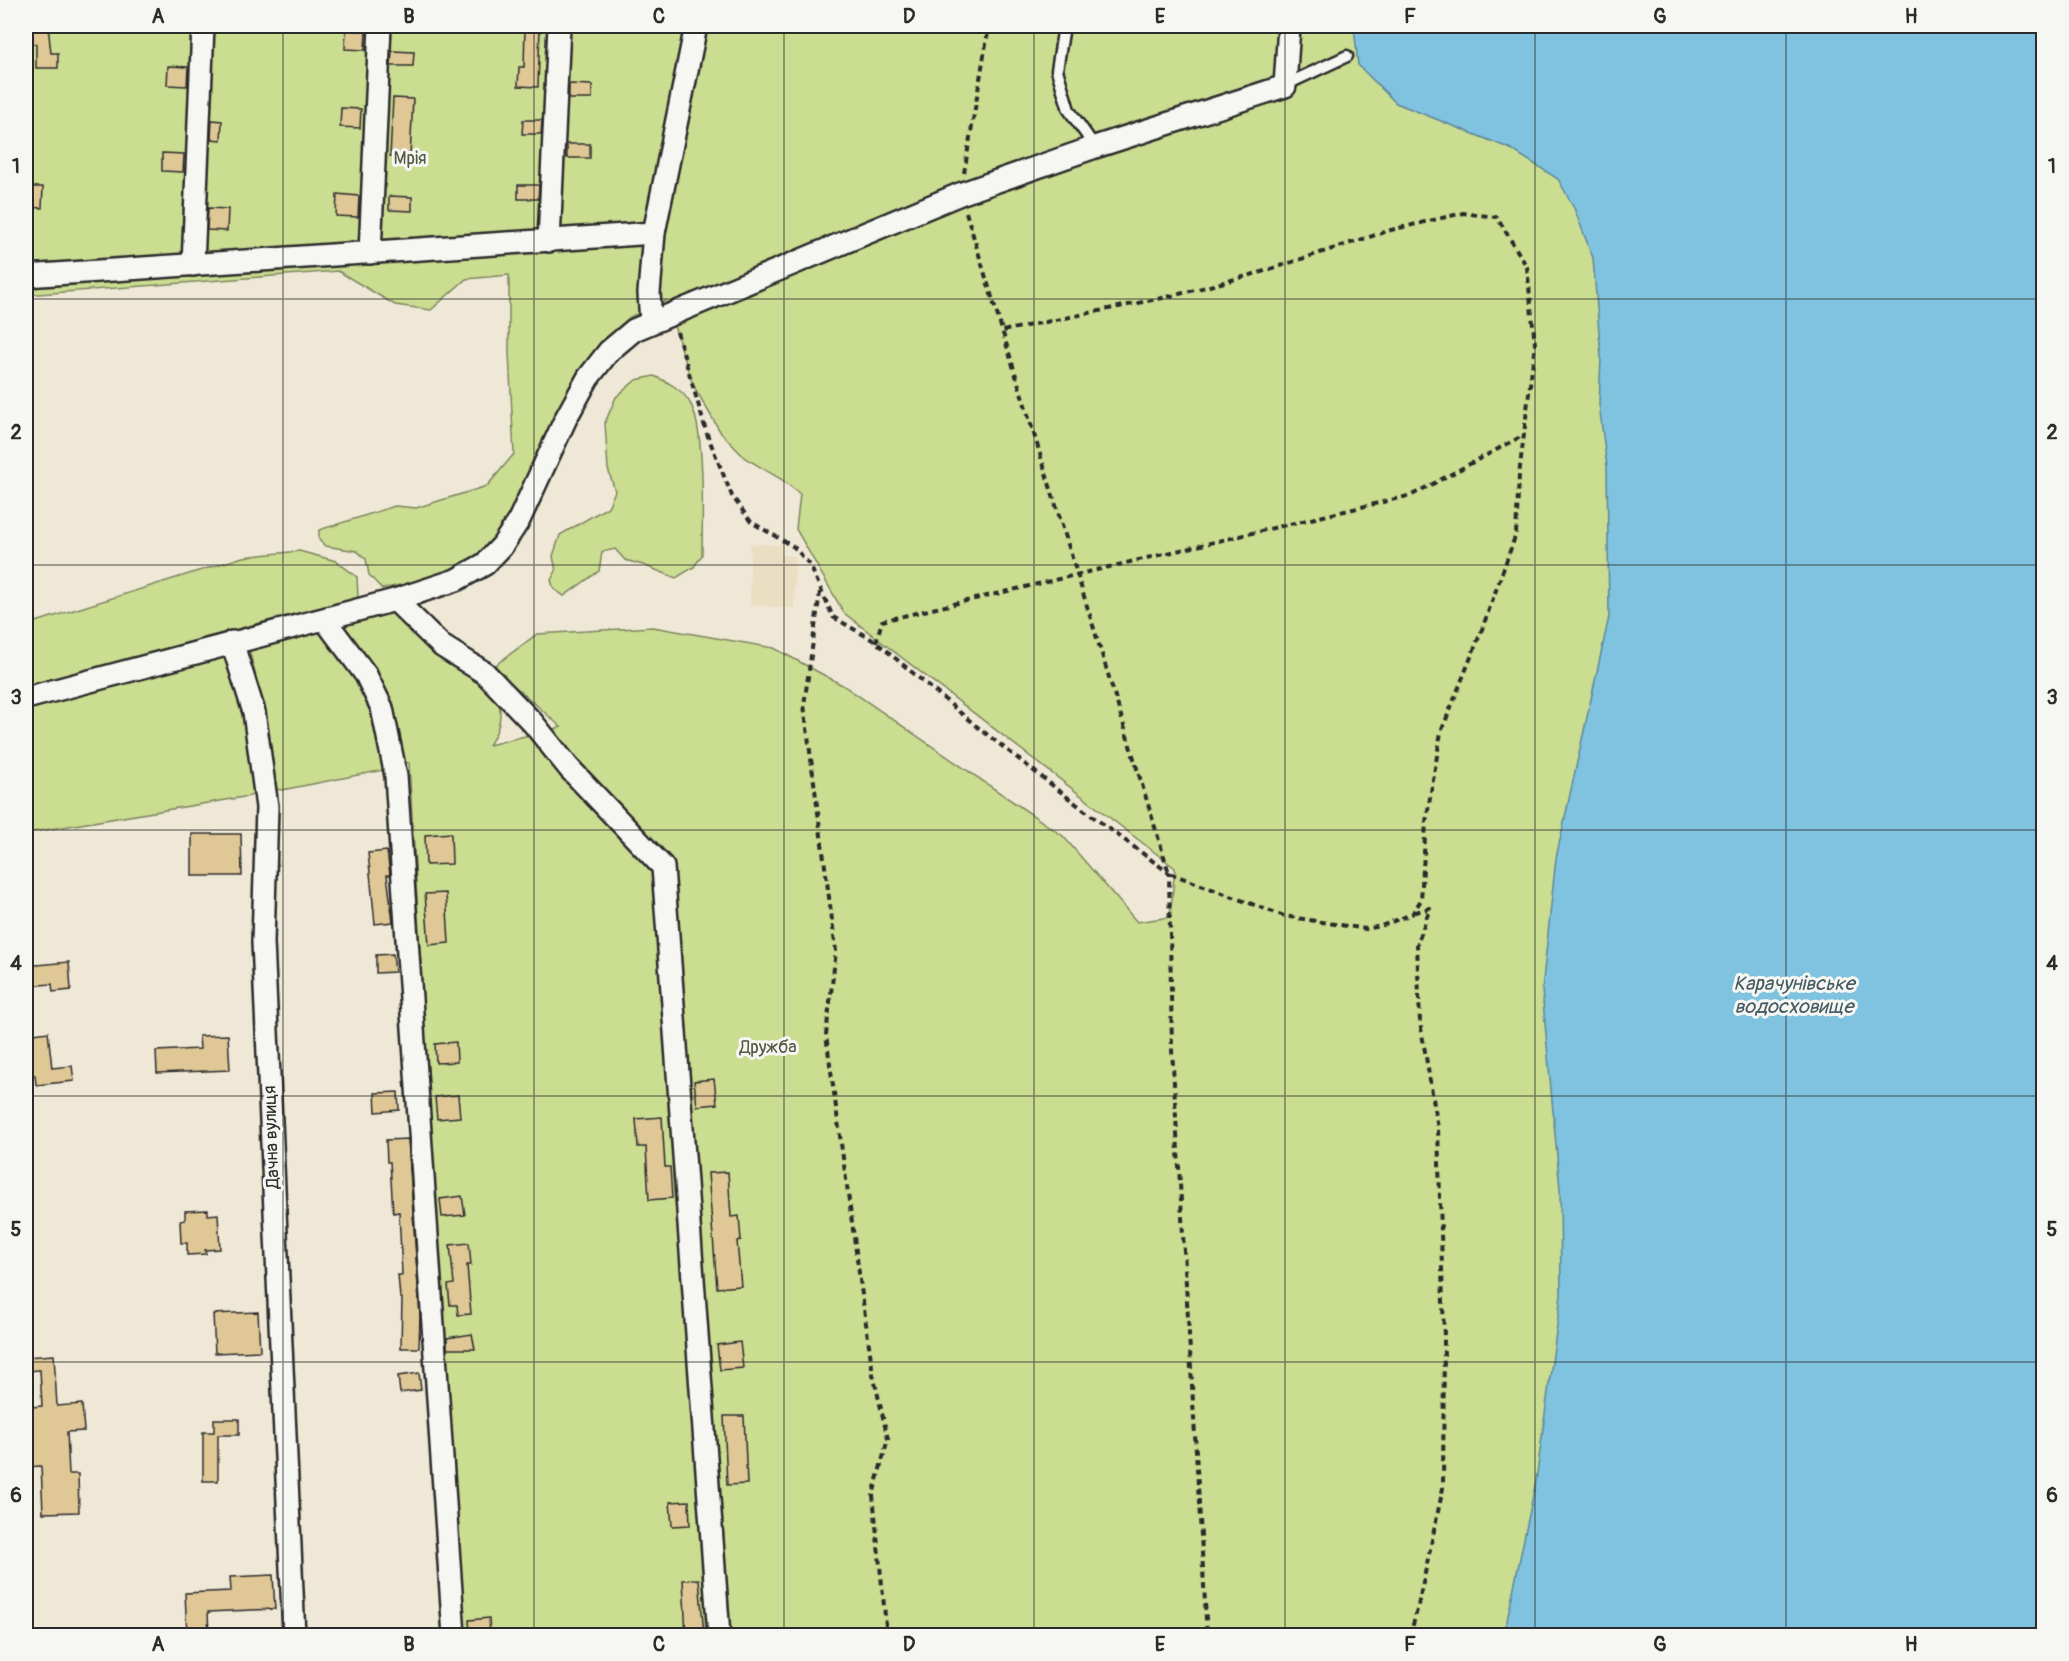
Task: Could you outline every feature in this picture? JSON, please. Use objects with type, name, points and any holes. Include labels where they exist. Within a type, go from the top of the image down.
[{"type":"street","points":[[193,265],[203,26]]},
{"type":"street","points":[[370,253],[380,26]]},
{"type":"street","points":[[549,241],[559,26]]},
{"type":"street","points":[[651,322],[650,293],[654,233],[696,26]]},
{"type":"street","points":[[26,698],[232,642],[325,620],[456,580],[485,564],[502,546],[519,520],[566,418],[588,378],[609,351],[634,330],[960,194],[1095,147],[1285,86],[1289,26]]},
{"type":"street","points":[[26,276],[654,233]]},
{"type":"street","points":[[395,600],[442,646],[485,673],[533,723],[569,768],[663,867],[719,1635]]},
{"type":"street","points":[[325,620],[366,675],[382,708],[396,776],[454,1635]]},
{"type":"street","name":"Дачна вулиця","points":[[232,642],[254,712],[267,807],[263,942],[294,1635]]},
{"type":"lane","points":[[1065,26],[1057,70],[1069,110],[1095,147]]},
{"type":"lane","points":[[1285,86],[1347,56]]},
{"type":"path","points":[[989,26],[960,194],[1169,873],[1172,1050],[1207,1635]]},
{"type":"path","points":[[1002,331],[1172,296],[1258,273],[1391,230],[1463,213],[1497,217],[1527,267],[1535,344],[1519,476],[1516,534],[1481,632],[1441,732],[1426,822],[1421,900],[1412,914]]},
{"type":"path","points":[[671,314],[707,434],[732,496],[751,522],[794,546],[810,565],[833,617],[876,642],[975,725],[1169,873],[1284,916],[1365,929],[1381,926],[1430,908],[1417,945],[1420,1022],[1438,1128],[1444,1350],[1443,1488],[1410,1635]]},
{"type":"path","points":[[876,642],[882,621],[1412,495],[1524,435]]},
{"type":"path","points":[[820,589],[804,705],[836,951],[826,1035],[873,1374],[888,1439],[873,1495],[887,1635]]},
{"type":"shaded area","points":[[750,544],[782,545],[782,555],[795,556],[794,608],[750,605]]},
{"type":"green space","points":[[26,26],[1557,26],[1623,406],[1579,1635],[460,1635],[409,763],[404,762],[337,623],[396,610],[498,693],[500,720],[489,745],[561,727],[493,667],[537,634],[653,627],[774,648],[844,686],[1063,836],[1137,922],[1170,917],[1175,868],[844,613],[796,529],[800,494],[781,479],[745,458],[721,433],[693,385],[666,301],[630,317],[602,343],[578,379],[513,516],[480,559],[453,573],[382,589],[369,575],[366,559],[357,551],[325,546],[319,540],[319,530],[395,506],[416,508],[487,486],[514,454],[509,353],[509,275],[466,279],[431,310],[395,305],[338,271],[26,295]]},
{"type":"green space","points":[[654,376],[679,390],[690,403],[695,416],[701,454],[702,555],[694,567],[676,578],[625,560],[615,549],[602,552],[599,571],[564,596],[554,589],[551,580],[556,571],[553,556],[560,535],[608,507],[615,491],[608,469],[605,423],[616,397],[636,380]]},
{"type":"green space","points":[[299,551],[336,561],[357,577],[358,598],[26,687],[26,625],[243,557]]},
{"type":"green space","points":[[322,626],[360,677],[375,710],[384,770],[282,790],[275,789],[264,711],[248,645]]},
{"type":"green space","points":[[228,652],[249,713],[257,791],[250,796],[26,833],[26,706]]},
{"type":"water","name":"Карачунівське водосховище","points":[[1354,26],[2043,26],[2043,1635],[1504,1635],[1536,1481],[1561,1295],[1560,1189],[1542,990],[1556,858],[1609,617],[1607,467],[1599,404],[1601,357],[1593,258],[1574,208],[1558,179],[1511,149],[1396,103],[1358,65]]},
{"type":"building","points":[[48,26],[51,53],[58,53],[58,68],[36,68],[36,44],[33,44],[32,28]]},
{"type":"building","points":[[525,27],[540,28],[538,87],[518,86],[519,67],[524,67]]},
{"type":"building","points":[[346,30],[366,31],[365,50],[345,49]]},
{"type":"building","points":[[392,51],[414,52],[413,66],[391,66]]},
{"type":"building","points":[[168,66],[188,67],[187,86],[167,85]]},
{"type":"building","points":[[569,84],[592,85],[592,99],[569,99]]},
{"type":"building","points":[[393,98],[413,99],[410,157],[390,156]]},
{"type":"building","points":[[341,108],[361,109],[360,128],[340,127]]},
{"type":"building","points":[[212,120],[222,121],[221,140],[211,139]]},
{"type":"building","points":[[523,120],[542,120],[541,134],[522,134]]},
{"type":"building","points":[[567,144],[590,144],[590,158],[567,158]]},
{"type":"building","points":[[162,153],[184,154],[183,172],[162,171]]},
{"type":"building","points":[[518,185],[539,185],[538,199],[518,199]]},
{"type":"building","points":[[26,187],[43,187],[42,208],[26,207]]},
{"type":"building","points":[[337,194],[359,196],[358,217],[336,216]]},
{"type":"building","points":[[389,196],[412,197],[412,211],[389,210]]},
{"type":"building","points":[[208,208],[228,209],[227,231],[207,230]]},
{"type":"building","points":[[451,833],[452,864],[426,865],[425,835]]},
{"type":"building","points":[[192,834],[241,834],[242,876],[192,876]]},
{"type":"building","points":[[387,851],[390,875],[387,875],[393,922],[375,924],[368,853]]},
{"type":"building","points":[[446,893],[449,943],[429,945],[425,894]]},
{"type":"building","points":[[393,954],[395,972],[376,973],[376,955]]},
{"type":"building","points":[[69,962],[71,990],[53,992],[52,984],[26,986],[26,966]]},
{"type":"building","points":[[48,1032],[52,1068],[72,1066],[74,1081],[36,1085],[35,1075],[26,1075],[26,1035]]},
{"type":"building","points":[[228,1035],[230,1070],[157,1073],[156,1051],[200,1049],[199,1036]]},
{"type":"building","points":[[456,1042],[457,1062],[436,1063],[435,1044]]},
{"type":"building","points":[[714,1079],[717,1104],[697,1106],[694,1081]]},
{"type":"building","points":[[398,1092],[399,1110],[376,1112],[375,1093]]},
{"type":"building","points":[[458,1095],[460,1117],[437,1119],[435,1097]]},
{"type":"building","points":[[662,1117],[665,1167],[670,1167],[672,1198],[649,1200],[646,1147],[638,1147],[636,1119]]},
{"type":"building","points":[[408,1139],[420,1316],[419,1348],[401,1348],[402,1298],[400,1298],[398,1275],[402,1275],[399,1212],[393,1213],[390,1162],[387,1162],[386,1140]]},
{"type":"building","points":[[728,1172],[731,1217],[739,1216],[741,1240],[737,1241],[741,1286],[717,1288],[708,1173]]},
{"type":"building","points":[[462,1196],[465,1215],[442,1217],[440,1199]]},
{"type":"building","points":[[208,1210],[208,1215],[218,1214],[220,1249],[205,1250],[206,1254],[187,1255],[187,1243],[181,1243],[180,1221],[185,1220],[185,1211]]},
{"type":"building","points":[[469,1243],[471,1265],[467,1265],[471,1314],[458,1315],[457,1305],[450,1305],[448,1285],[454,1284],[450,1245]]},
{"type":"building","points":[[258,1312],[260,1351],[215,1353],[213,1314]]},
{"type":"building","points":[[472,1334],[475,1349],[447,1349],[447,1338]]},
{"type":"building","points":[[740,1342],[743,1368],[720,1370],[717,1345]]},
{"type":"building","points":[[54,1355],[57,1406],[82,1404],[84,1431],[67,1432],[69,1474],[78,1474],[79,1512],[43,1513],[41,1466],[26,1467],[26,1449],[33,1449],[31,1407],[42,1406],[40,1370],[26,1371],[26,1357]]},
{"type":"building","points":[[419,1373],[421,1390],[400,1393],[398,1376]]},
{"type":"building","points":[[724,1416],[744,1416],[747,1484],[727,1485]]},
{"type":"building","points":[[214,1419],[239,1419],[239,1435],[218,1435],[218,1481],[203,1481],[203,1432],[214,1432]]},
{"type":"building","points":[[689,1501],[690,1525],[672,1526],[670,1502]]},
{"type":"building","points":[[273,1575],[275,1609],[208,1612],[209,1635],[187,1635],[185,1593],[231,1591],[230,1577]]},
{"type":"building","points":[[699,1579],[704,1634],[686,1635],[683,1580]]},
{"type":"building","points":[[489,1618],[490,1635],[470,1635],[469,1620]]},
{"type":"park label","name":"Мрія","points":[[410,158]]},
{"type":"park label","name":"Дружба","points":[[768,1047]]}]
